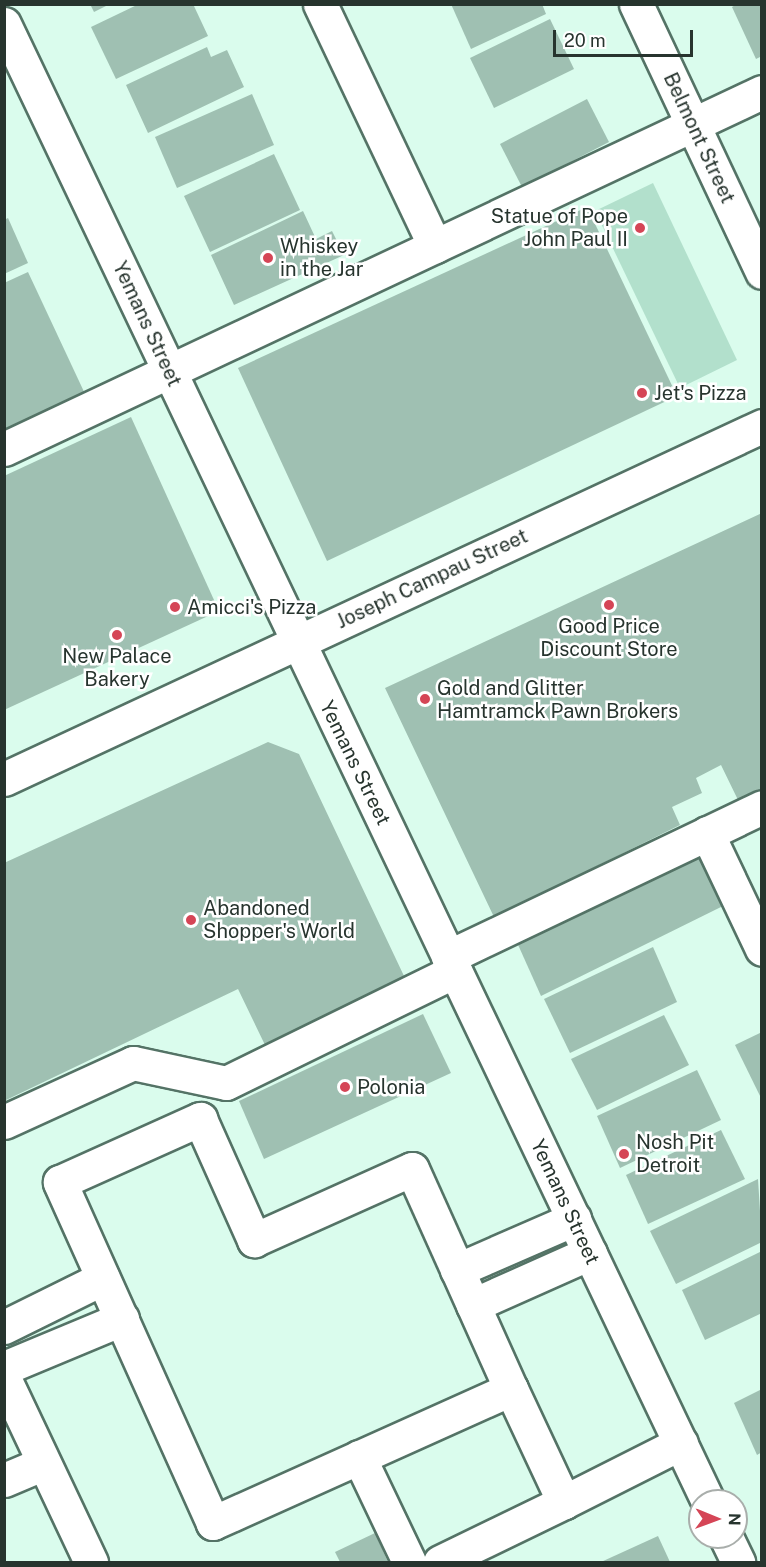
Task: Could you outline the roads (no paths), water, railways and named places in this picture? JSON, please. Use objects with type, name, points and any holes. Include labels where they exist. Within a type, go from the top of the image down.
[{"type":"street","points":[[320,4],[435,246]]},
{"type":"street","name":"Belmont Street","points":[[636,4],[762,272]]},
{"type":"street","name":"Yemans Street","points":[[4,24],[702,1489]]},
{"type":"street","points":[[4,448],[762,92]]},
{"type":"street","name":"Joseph Campau Street","points":[[4,778],[762,426]]},
{"type":"street","points":[[511,1389],[213,1522],[60,1182],[200,1119],[226,1083],[451,964],[706,833],[762,807]]},
{"type":"street","points":[[706,833],[762,949]]},
{"type":"street","points":[[4,1122],[133,1063],[226,1083]]},
{"type":"street","points":[[200,1119],[254,1240],[412,1169],[564,1502]]},
{"type":"street","points":[[457,1270],[574,1219]]},
{"type":"street","points":[[473,1305],[590,1253]]},
{"type":"street","points":[[4,1327],[103,1278]]},
{"type":"street","points":[[4,1368],[122,1319]]},
{"type":"street","points":[[4,1378],[91,1563]]},
{"type":"street","points":[[440,1563],[681,1443]]},
{"type":"street","points":[[359,1457],[409,1563]]},
{"type":"street","points":[[4,1480],[44,1463]]},
{"type":"street","points":[[732,1549],[738,1563]]},
{"type":"place","name":"Statue of Pope John Paul II","points":[[640,228]]},
{"type":"place","name":"Whiskey in the Jar","points":[[268,258]]},
{"type":"place","name":"Jet's Pizza","points":[[642,393]]},
{"type":"place","name":"Good Price Discount Store","points":[[609,605]]},
{"type":"place","name":"Amicci's Pizza","points":[[175,607]]},
{"type":"place","name":"New Palace Bakery","points":[[117,635]]},
{"type":"place","name":"Gold and Glitter Hamtramck Pawn Brokers","points":[[425,699]]},
{"type":"place","name":"Abandoned Shopper's World","points":[[191,920]]},
{"type":"place","name":"Polonia","points":[[345,1087]]},
{"type":"place","name":"Nosh Pit Detroit","points":[[624,1154]]}]
